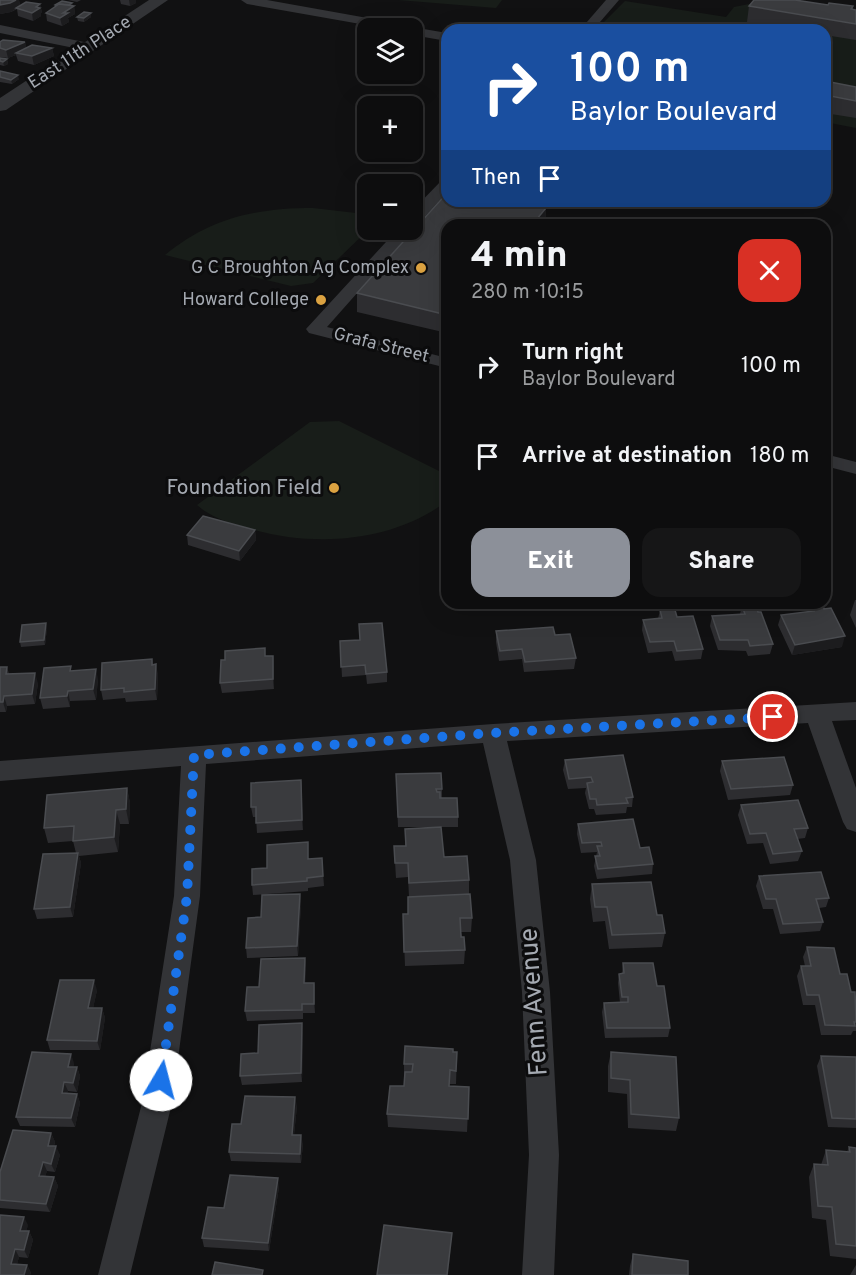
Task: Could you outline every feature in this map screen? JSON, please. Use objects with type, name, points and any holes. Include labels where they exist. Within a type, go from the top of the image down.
[{"type":"street","name":"East 11th Place","points":[[0,106],[160,0]]},
{"type":"street","points":[[247,0],[357,20]]},
{"type":"street","points":[[591,24],[613,0]]},
{"type":"street","points":[[0,29],[89,47]]},
{"type":"street","points":[[423,33],[441,36]]},
{"type":"street","points":[[423,209],[441,190]]},
{"type":"street","name":"Grafa Street","points":[[396,240],[315,329],[441,361]]},
{"type":"street","points":[[831,462],[856,468]]},
{"type":"street","points":[[0,771],[493,733],[856,711]]},
{"type":"street","points":[[817,714],[856,822]]},
{"type":"street","name":"Fenn Avenue","points":[[493,733],[523,860],[536,992],[544,1155],[538,1275]]},
{"type":"street","points":[[114,1275],[157,1103],[187,896],[194,755]]},
{"type":"shaded area","points":[[398,0],[502,0],[496,8]]},
{"type":"shaded area","points":[[625,1],[726,17],[734,7],[754,3],[856,19],[856,128],[831,123],[831,24],[602,24]]},
{"type":"shaded area","points":[[313,208],[357,213],[358,240],[313,283],[291,286],[165,255],[182,242],[217,224],[253,213]]},
{"type":"shaded area","name":"Foundation Field","points":[[339,421],[441,472],[441,505],[424,516],[399,527],[346,538],[318,539],[264,532],[221,520],[197,505],[310,422]]},
{"type":"building","points":[[0,0],[16,0],[0,5]]},
{"type":"building","points":[[754,0],[795,0],[853,6],[851,9],[856,10],[856,24],[749,6]]},
{"type":"building","points":[[62,1],[72,3],[55,5]]},
{"type":"building","points":[[26,2],[40,4],[36,7],[40,8],[32,13],[16,8]]},
{"type":"building","points":[[59,4],[74,6],[63,13],[68,13],[60,18],[46,13]]},
{"type":"building","points":[[84,12],[91,13],[84,18],[77,17]]},
{"type":"building","points":[[3,40],[25,42],[6,50],[0,48],[0,42]]},
{"type":"building","points":[[32,45],[52,48],[32,56],[16,53]]},
{"type":"building","points":[[0,71],[18,75],[11,80],[0,77]]},
{"type":"building","points":[[831,82],[856,87],[856,101],[831,96]]},
{"type":"building","name":"G C Broughton Ag Complex","points":[[441,200],[441,207],[546,208],[537,219],[441,219],[441,314],[357,293],[405,240],[423,240],[423,220]]},
{"type":"building","points":[[203,516],[255,530],[239,551],[187,535]]},
{"type":"building","points":[[831,608],[845,636],[795,645],[781,615],[814,611],[813,609]]},
{"type":"building","points":[[743,609],[757,609],[758,612],[761,612],[773,644],[750,646],[748,640],[720,640],[712,616],[745,614]]},
{"type":"building","points":[[660,610],[675,610],[677,617],[693,616],[703,649],[677,651],[674,641],[650,642],[643,620],[662,618]]},
{"type":"building","points":[[46,623],[44,640],[20,642],[22,625]]},
{"type":"building","points":[[382,623],[387,672],[366,674],[365,665],[341,667],[340,641],[360,640],[359,624]]},
{"type":"building","points":[[553,627],[555,635],[570,634],[576,658],[525,662],[522,649],[500,651],[496,631]]},
{"type":"building","points":[[265,648],[265,656],[273,656],[273,679],[220,683],[221,660],[225,660],[225,651]]},
{"type":"building","points":[[152,659],[152,665],[156,664],[155,689],[124,692],[124,688],[101,690],[102,663]]},
{"type":"building","points":[[71,666],[70,671],[96,669],[93,689],[68,691],[67,696],[40,698],[44,668]]},
{"type":"building","points":[[0,667],[7,667],[6,674],[35,673],[32,694],[4,696],[3,702],[0,702]]},
{"type":"building","points":[[623,755],[633,797],[626,798],[628,803],[597,805],[596,799],[590,799],[587,783],[593,782],[591,777],[569,779],[565,760]]},
{"type":"building","points":[[784,757],[793,785],[731,789],[722,761]]},
{"type":"building","points":[[441,773],[442,789],[436,789],[437,792],[440,792],[440,798],[457,798],[458,817],[398,817],[396,774]]},
{"type":"building","points":[[301,780],[302,820],[256,823],[256,807],[251,807],[251,783]]},
{"type":"building","points":[[127,788],[126,809],[116,810],[114,837],[73,841],[74,826],[44,828],[47,795]]},
{"type":"building","points":[[798,800],[808,828],[794,829],[802,851],[773,854],[766,833],[750,834],[741,805]]},
{"type":"building","points":[[633,819],[640,848],[649,847],[653,864],[598,869],[595,856],[600,856],[597,846],[602,846],[601,842],[582,843],[578,824]]},
{"type":"building","points":[[441,827],[444,857],[467,856],[469,880],[409,883],[408,863],[395,863],[394,846],[406,846],[405,829]]},
{"type":"building","points":[[308,842],[308,859],[322,858],[323,876],[307,878],[307,881],[252,885],[252,869],[267,868],[267,845]]},
{"type":"building","points":[[78,853],[70,907],[34,909],[43,854]]},
{"type":"building","points":[[821,872],[829,898],[816,899],[823,922],[783,924],[776,899],[766,899],[759,876]]},
{"type":"building","points":[[651,882],[657,915],[662,915],[665,933],[612,935],[607,907],[595,907],[592,884]]},
{"type":"building","points":[[300,894],[297,946],[246,948],[248,918],[261,917],[262,895]]},
{"type":"building","points":[[470,894],[472,918],[460,918],[461,937],[464,937],[465,950],[404,952],[403,914],[408,914],[408,897]]},
{"type":"building","points":[[807,947],[834,948],[840,974],[847,974],[851,992],[855,992],[855,1026],[825,1025],[819,995],[807,995],[801,966],[811,966]]},
{"type":"building","points":[[305,958],[304,983],[314,983],[314,1004],[302,1004],[302,1010],[245,1011],[247,987],[259,987],[261,959]]},
{"type":"building","points":[[623,963],[653,963],[657,986],[664,986],[670,1028],[607,1028],[604,1003],[628,1002],[628,997],[622,997],[619,974],[624,973]]},
{"type":"building","points":[[60,980],[94,980],[88,1008],[102,1008],[97,1041],[47,1040]]},
{"type":"building","points":[[302,1023],[301,1073],[240,1076],[241,1054],[258,1053],[259,1025]]},
{"type":"building","points":[[405,1046],[453,1049],[453,1052],[457,1052],[456,1071],[450,1070],[449,1086],[469,1087],[468,1119],[387,1114],[390,1086],[404,1086],[405,1072],[412,1072],[413,1064],[404,1064]]},
{"type":"building","points":[[32,1052],[71,1054],[68,1067],[77,1067],[73,1083],[64,1082],[62,1093],[77,1094],[71,1118],[16,1117]]},
{"type":"building","points":[[611,1052],[676,1057],[679,1118],[631,1114],[630,1080],[611,1078]]},
{"type":"building","points":[[821,1056],[856,1057],[856,1119],[832,1118]]},
{"type":"building","points":[[245,1096],[295,1097],[292,1135],[301,1135],[300,1154],[229,1152],[232,1124],[241,1124]]},
{"type":"building","points":[[13,1130],[51,1133],[48,1146],[56,1146],[51,1164],[43,1162],[39,1176],[54,1177],[46,1204],[0,1200],[0,1172]]},
{"type":"building","points":[[849,1147],[856,1148],[856,1246],[836,1244],[832,1207],[818,1206],[814,1164],[828,1165],[826,1150],[850,1152]]},
{"type":"building","points":[[230,1175],[278,1178],[268,1243],[202,1238],[208,1207],[224,1208]]},
{"type":"building","points":[[0,1215],[24,1217],[20,1231],[29,1231],[24,1250],[15,1249],[11,1264],[27,1265],[24,1275],[0,1275]]},
{"type":"building","points":[[384,1225],[452,1233],[447,1275],[377,1275]]},
{"type":"building","points":[[633,1254],[688,1261],[688,1275],[632,1275]]},
{"type":"building","points":[[215,1262],[263,1270],[262,1275],[212,1275]]},
{"type":"place","name":"G C Broughton Ag Complex","points":[[421,268]]},
{"type":"place","name":"Howard College","points":[[321,300]]},
{"type":"place","name":"Foundation Field","points":[[334,488]]},
{"type":"route","points":[[161,1080],[187,896],[194,755],[493,733],[773,717]]}]
